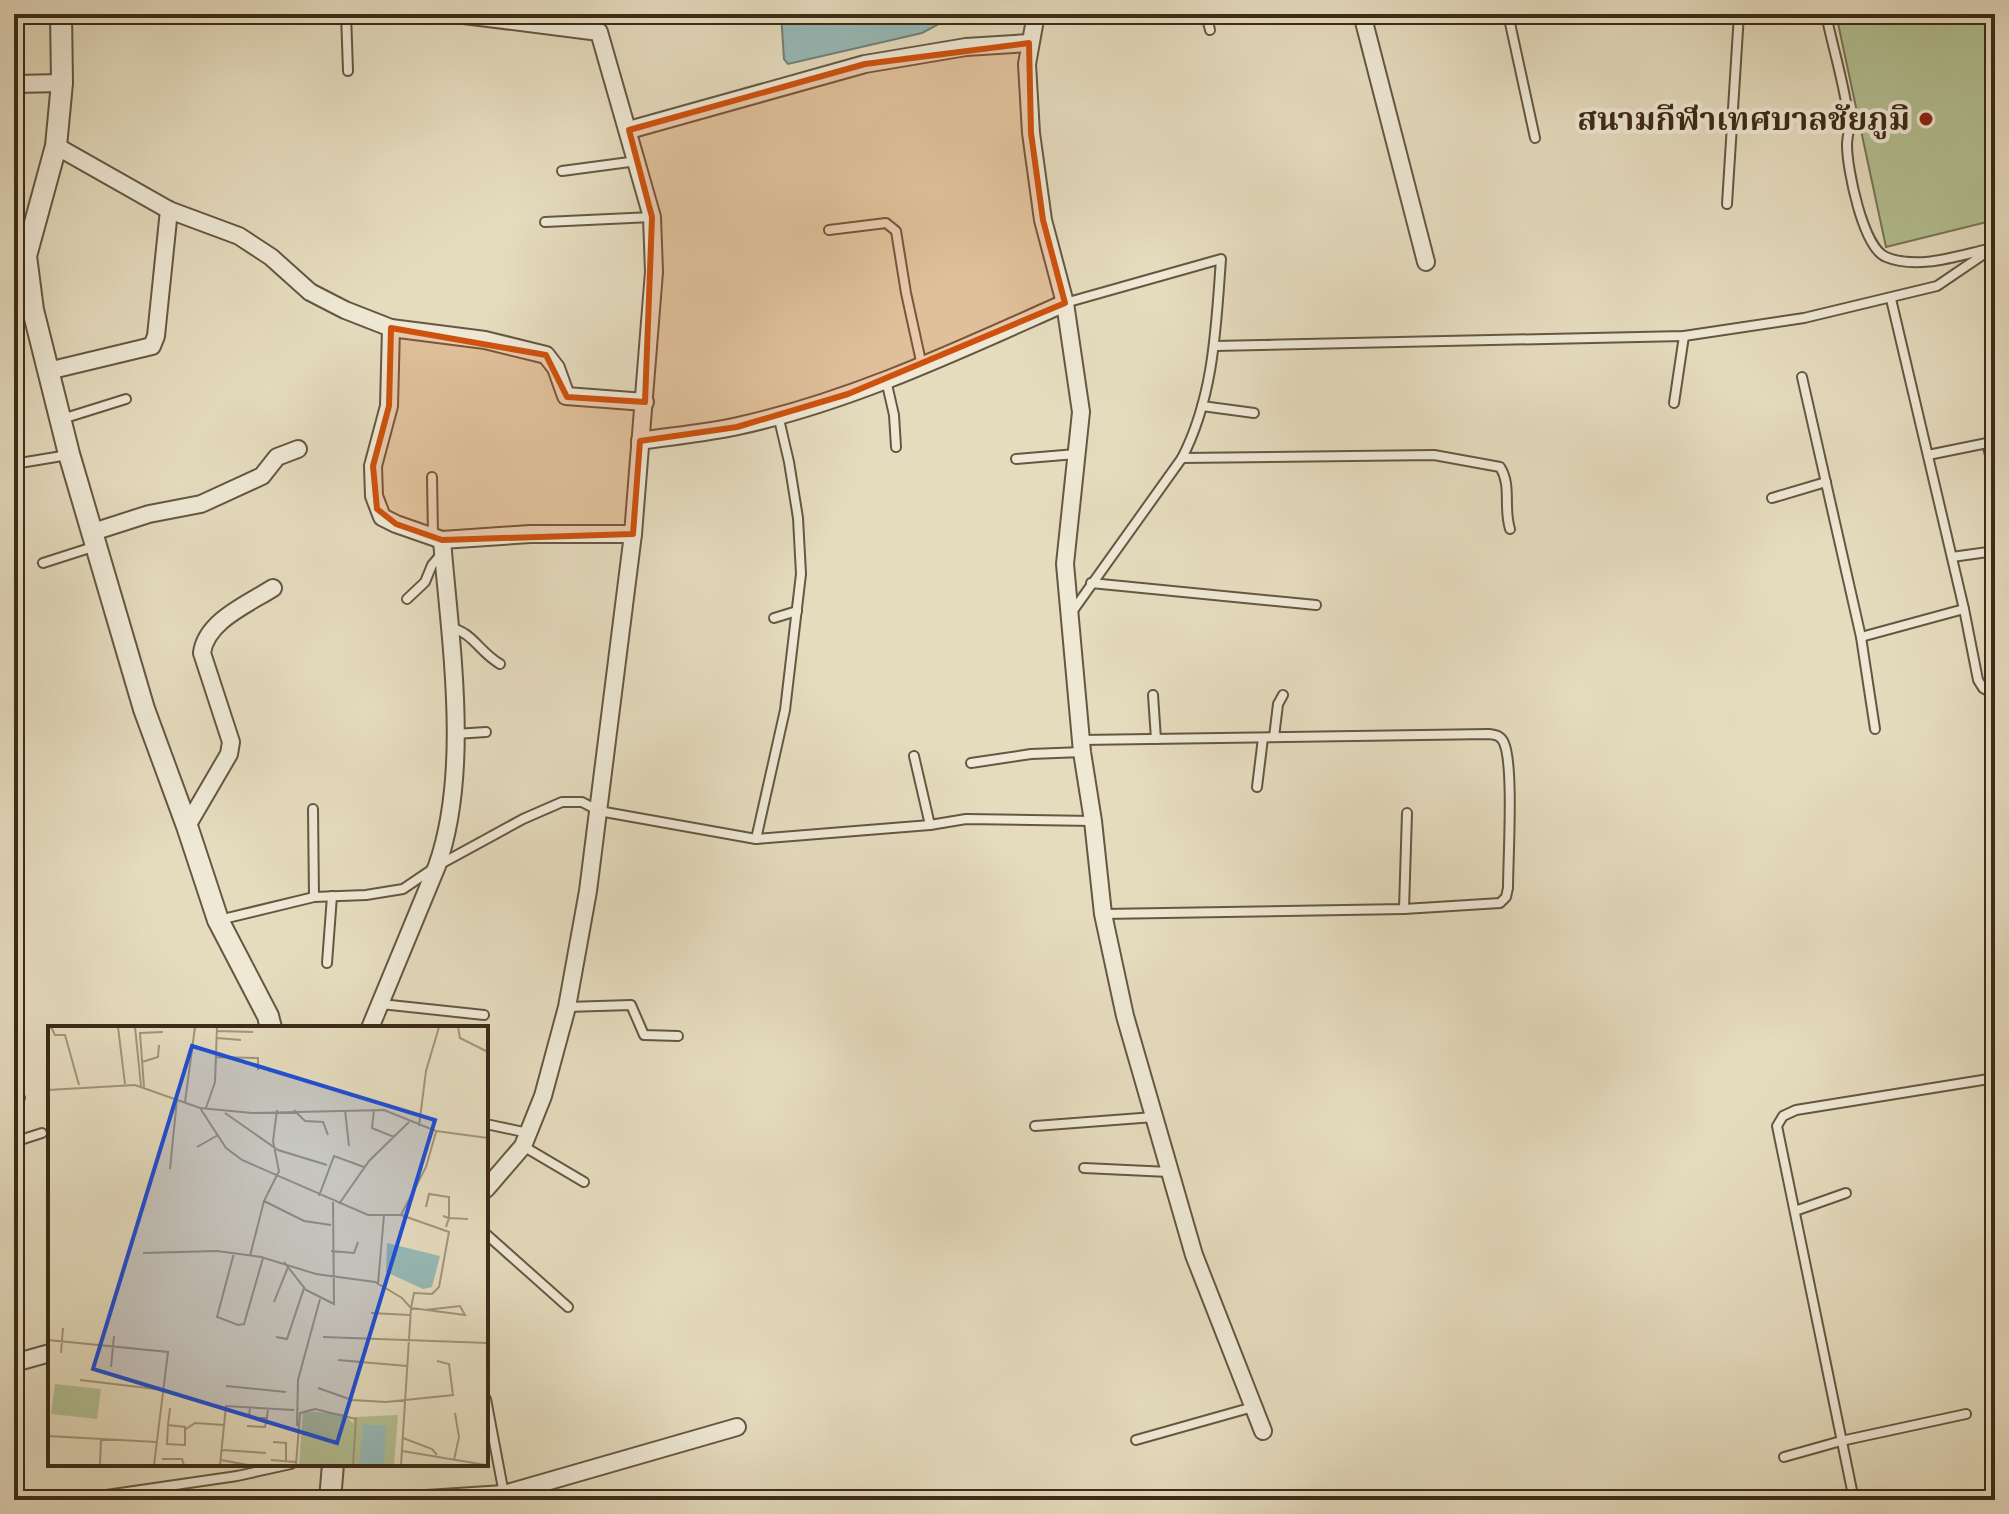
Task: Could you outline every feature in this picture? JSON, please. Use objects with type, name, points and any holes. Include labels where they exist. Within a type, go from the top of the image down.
[{"type":"street","points":[[61,14],[62,83],[56,146],[26,256],[33,310],[69,454],[144,709],[218,920],[270,1026]]},
{"type":"street","points":[[456,14],[599,32]]},
{"type":"street","points":[[488,1186],[526,1139],[543,1096],[567,1007],[588,891],[633,534],[654,272],[652,217],[599,32],[599,14]]},
{"type":"street","points":[[1036,14],[1027,64],[1035,162],[1043,220],[1065,303],[1081,412],[1065,564],[1081,746],[1103,914],[1125,1016],[1194,1255],[1263,1431]]},
{"type":"street","points":[[1362,14],[1426,262]]},
{"type":"street","points":[[629,130],[865,64],[966,47],[1029,43]]},
{"type":"street","points":[[14,84],[62,83]]},
{"type":"street","points":[[56,146],[169,210],[239,236],[271,257],[310,292],[345,310],[391,328],[485,340],[546,355],[556,368],[566,396],[645,402]]},
{"type":"street","points":[[48,371],[152,346],[156,336],[169,210]]},
{"type":"street","points":[[640,441],[737,427],[886,380],[923,367],[1065,303]]},
{"type":"street","points":[[391,328],[389,406],[373,466],[374,496],[382,517],[439,543],[530,534],[633,534]]},
{"type":"street","points":[[95,539],[149,514],[201,504],[262,476],[277,457],[298,449]]},
{"type":"street","points":[[371,1026],[437,866],[445,843],[450,811],[455,734],[454,678],[439,543]]},
{"type":"street","points":[[187,826],[229,754],[231,742],[202,653],[203,640],[223,620],[273,588]]},
{"type":"street","points":[[17,1362],[48,1354]]},
{"type":"street","points":[[411,1500],[504,1494],[737,1427]]},
{"type":"street","points":[[330,1500],[333,1466]]},
{"type":"lane","points":[[346,14],[348,71]]},
{"type":"lane","points":[[1206,14],[1210,30]]},
{"type":"lane","points":[[1508,14],[1535,138]]},
{"type":"lane","points":[[1727,204],[1739,14]]},
{"type":"lane","points":[[1828,14],[1850,124],[1847,143],[1852,186],[1870,239],[1882,256],[1902,262],[1934,261],[1994,248]]},
{"type":"lane","points":[[562,171],[637,161]]},
{"type":"lane","points":[[545,222],[652,217]]},
{"type":"lane","points":[[829,230],[886,223],[896,231],[923,367]]},
{"type":"lane","points":[[1215,346],[1684,336],[1804,318],[1937,286],[1994,248]]},
{"type":"lane","points":[[1065,303],[1221,259],[1215,346],[1202,406],[1182,458],[1069,616]]},
{"type":"lane","points":[[1891,299],[1978,680],[1983,688],[1995,695]]},
{"type":"lane","points":[[1674,403],[1684,336]]},
{"type":"lane","points":[[1802,377],[1861,637],[1875,729]]},
{"type":"lane","points":[[886,380],[894,415],[896,447]]},
{"type":"lane","points":[[60,420],[126,399]]},
{"type":"lane","points":[[1202,406],[1254,413]]},
{"type":"lane","points":[[756,839],[785,710],[801,574],[798,518],[778,415]]},
{"type":"lane","points":[[1928,455],[1991,442],[1995,475]]},
{"type":"lane","points":[[14,464],[69,454]]},
{"type":"lane","points":[[1016,459],[1076,454]]},
{"type":"lane","points":[[1182,458],[1434,455],[1500,467],[1507,478],[1505,513],[1510,529]]},
{"type":"lane","points":[[407,599],[425,582],[439,543],[432,477]]},
{"type":"lane","points":[[1772,498],[1826,482]]},
{"type":"lane","points":[[43,563],[95,539]]},
{"type":"lane","points":[[1952,557],[1995,551]]},
{"type":"lane","points":[[1091,583],[1316,605]]},
{"type":"lane","points":[[1861,637],[1964,609]]},
{"type":"lane","points":[[774,618],[797,611]]},
{"type":"lane","points":[[449,627],[467,631],[485,655],[500,664]]},
{"type":"lane","points":[[1153,695],[1156,739]]},
{"type":"lane","points":[[1274,737],[1278,704],[1283,695]]},
{"type":"lane","points":[[455,734],[486,732]]},
{"type":"lane","points":[[971,763],[1081,746],[1156,739],[1489,734],[1503,740],[1508,765],[1506,897],[1500,903],[1491,906],[1404,909],[1103,914]]},
{"type":"lane","points":[[1257,787],[1263,738]]},
{"type":"lane","points":[[914,756],[930,825]]},
{"type":"lane","points":[[218,920],[314,897],[366,895],[403,889],[437,866],[523,819],[562,802],[582,802],[599,811],[756,839],[930,825],[966,819],[1093,821]]},
{"type":"lane","points":[[313,809],[314,897]]},
{"type":"lane","points":[[1404,909],[1407,813]]},
{"type":"lane","points":[[327,963],[332,896]]},
{"type":"lane","points":[[380,1004],[484,1015]]},
{"type":"lane","points":[[567,1007],[631,1005],[644,1035],[678,1036]]},
{"type":"lane","points":[[1854,1500],[1777,1126],[1783,1116],[1796,1110],[1995,1078]]},
{"type":"lane","points":[[1035,1126],[1155,1117]]},
{"type":"lane","points":[[488,1125],[526,1139],[584,1182]]},
{"type":"lane","points":[[14,1142],[42,1133]]},
{"type":"lane","points":[[1084,1168],[1170,1172]]},
{"type":"lane","points":[[1795,1211],[1846,1193]]},
{"type":"lane","points":[[488,1236],[568,1307]]},
{"type":"lane","points":[[14,1341],[17,1362]]},
{"type":"lane","points":[[1136,1440],[1253,1407]]},
{"type":"lane","points":[[488,1410],[504,1494]]},
{"type":"lane","points":[[1784,1457],[1841,1441],[1966,1414]]},
{"type":"lane","points":[[72,1500],[237,1476],[282,1466]]},
{"type":"highlighted area","points":[[1029,43],[1031,133],[1043,220],[1065,303],[848,394],[737,427],[640,441],[633,534],[442,540],[396,524],[377,509],[373,466],[389,406],[391,328],[546,355],[567,397],[645,402],[652,217],[629,130],[865,64]]},
{"type":"green space","name":"สนามกีฬาเทศบาลชัยภูมิ","points":[[1836,14],[1995,14],[1995,220],[1886,247]]},
{"type":"water","points":[[781,14],[952,14],[922,33],[788,64],[784,59]]},
{"type":"place","name":"สนามกีฬาเทศบาลชัยภูมิ","points":[[1926,119]]}]
